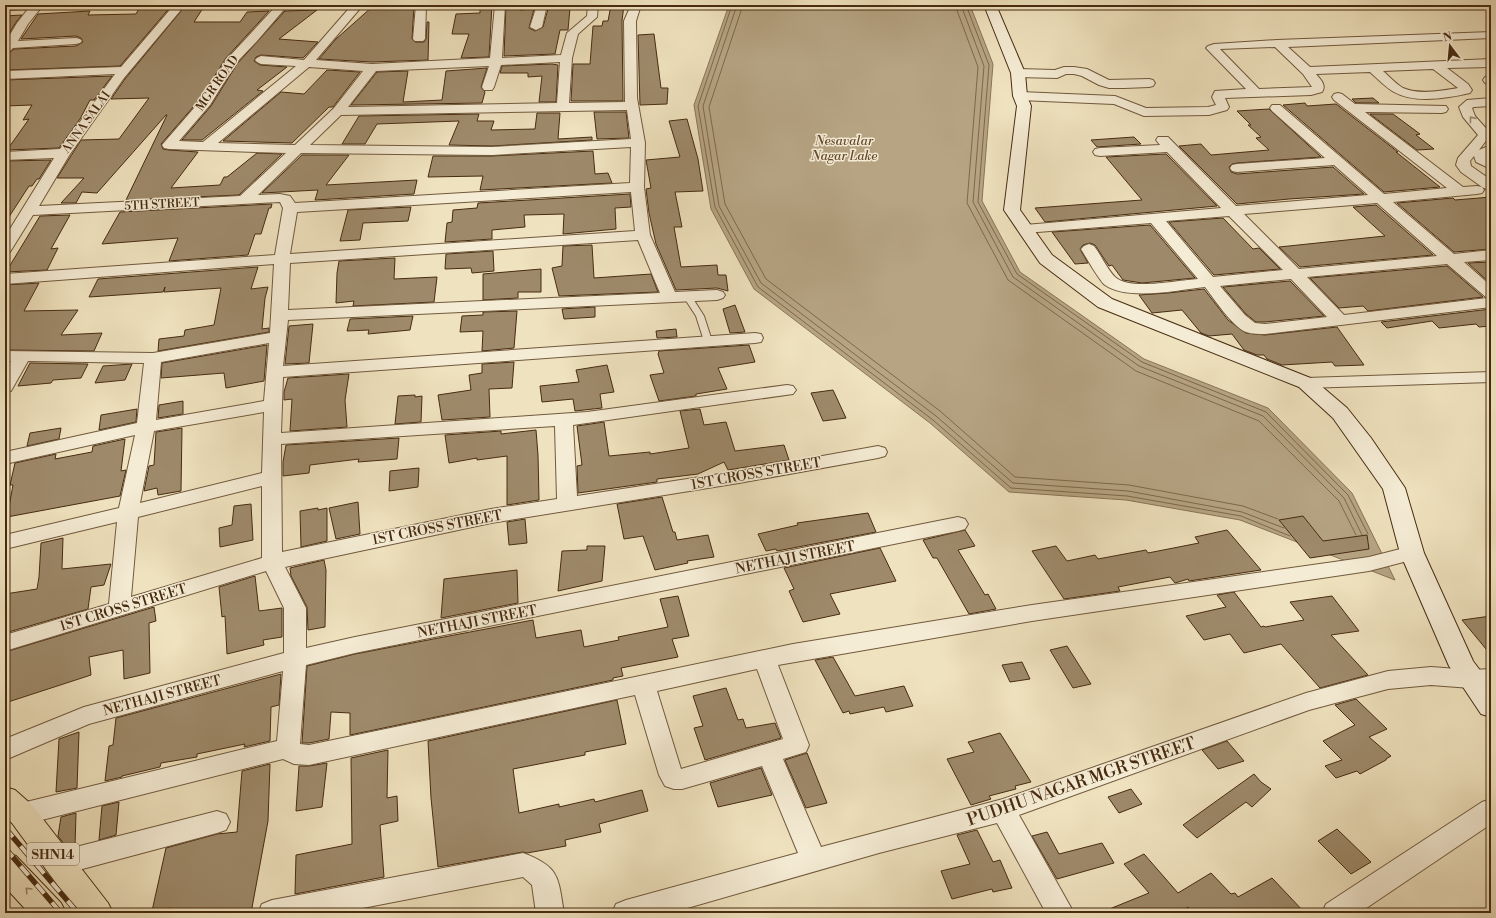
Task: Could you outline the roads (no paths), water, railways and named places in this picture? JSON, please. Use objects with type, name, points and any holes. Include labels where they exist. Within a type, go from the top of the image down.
[{"type":"main road","name":"SHN14","points":[[13,807],[60,863],[89,910]]},
{"type":"main road","name":"SHN14","points":[[5,866],[50,913]]},
{"type":"street","points":[[5,7],[66,5]]},
{"type":"street","name":"ANNA SALAI","points":[[5,249],[64,153],[124,70],[180,5]]},
{"type":"street","name":"MGR ROAD","points":[[206,146],[169,145],[206,102],[231,61],[283,5]]},
{"type":"street","points":[[206,146],[307,63],[358,5]]},
{"type":"street","points":[[419,39],[421,5]]},
{"type":"street","points":[[488,87],[496,62],[500,5]]},
{"type":"street","points":[[536,27],[542,5]]},
{"type":"street","points":[[563,106],[566,58],[573,33],[592,17],[593,5]]},
{"type":"street","points":[[636,5],[630,21],[632,106],[638,144],[637,187],[643,236],[669,296]]},
{"type":"street","points":[[990,5],[1018,73],[1020,96],[1024,106],[1012,210],[1046,259],[1105,303],[1306,383],[1340,413],[1394,488],[1412,553],[1462,666],[1481,679],[1491,706]]},
{"type":"street","points":[[9,42],[37,6]]},
{"type":"street","points":[[1256,92],[1212,48],[1218,46],[1276,43],[1489,37]]},
{"type":"street","points":[[9,42],[76,41]]},
{"type":"street","points":[[1020,96],[1115,100],[1125,102],[1144,112],[1209,111],[1218,110],[1223,107],[1218,97],[1219,94],[1311,91],[1318,89],[1318,85],[1307,71],[1276,43]]},
{"type":"street","points":[[261,60],[372,68],[566,58]]},
{"type":"street","points":[[1307,71],[1491,63]]},
{"type":"street","points":[[1373,68],[1403,92],[1414,94],[1438,94],[1466,90],[1435,65]]},
{"type":"street","points":[[244,200],[338,112],[372,68]]},
{"type":"street","points":[[5,75],[124,70]]},
{"type":"street","points":[[1018,73],[1057,74],[1060,72],[1073,71],[1086,73],[1097,80],[1110,84],[1149,83]]},
{"type":"street","points":[[1338,97],[1461,192]]},
{"type":"street","points":[[1491,102],[1470,103],[1465,107],[1469,117],[1487,132],[1485,135],[1484,151],[1480,159],[1491,165]]},
{"type":"street","points":[[338,112],[563,106],[632,106]]},
{"type":"street","points":[[1276,108],[1491,294]]},
{"type":"street","points":[[1352,108],[1442,109]]},
{"type":"street","points":[[206,146],[300,149],[492,151],[638,144]]},
{"type":"street","points":[[1100,152],[1167,144],[1339,319]]},
{"type":"street","points":[[1484,151],[1463,161],[1463,165],[1466,169],[1491,187]]},
{"type":"street","points":[[5,156],[64,153]]},
{"type":"street","points":[[1237,168],[1337,161]]},
{"type":"street","points":[[637,187],[290,208],[282,259],[280,315],[272,405],[272,562],[295,608],[295,659],[288,748],[294,754],[309,755],[765,660],[793,652],[1032,613],[1319,572],[1369,564],[1412,553]]},
{"type":"street","points":[[1025,229],[1477,190]]},
{"type":"street","name":"5TH STREET","points":[[28,211],[285,199],[290,208]]},
{"type":"street","points":[[1155,218],[1239,318],[1251,328],[1265,329],[1491,302]]},
{"type":"street","points":[[5,279],[282,259],[643,236]]},
{"type":"street","points":[[1089,249],[1110,281],[1126,288],[1139,290],[1491,255]]},
{"type":"street","points":[[280,315],[717,295]]},
{"type":"street","points":[[5,387],[13,356],[153,358],[277,337]]},
{"type":"street","points":[[274,372],[755,338]]},
{"type":"street","points":[[119,608],[128,512],[146,427],[153,358]]},
{"type":"street","points":[[1306,383],[1491,377]]},
{"type":"street","points":[[272,439],[416,431],[587,418],[787,390]]},
{"type":"street","points":[[5,458],[146,427],[272,405]]},
{"type":"street","points":[[564,420],[567,504]]},
{"type":"street","name":"1ST CROSS STREET","points":[[5,643],[272,562],[492,516],[739,477],[878,452]]},
{"type":"street","points":[[5,542],[273,477]]},
{"type":"street","name":"NETHAJI STREET","points":[[5,750],[84,716],[295,659],[370,642],[958,524]]},
{"type":"street","points":[[644,684],[671,775],[674,779],[682,779],[798,745],[765,660]]},
{"type":"street","name":"PUDHU NAGAR MGR STREET","points":[[626,913],[1004,810],[1306,702],[1388,680],[1431,676],[1481,679]]},
{"type":"street","points":[[13,807],[288,748]]},
{"type":"street","points":[[769,754],[814,861]]},
{"type":"street","points":[[1004,810],[1060,913]]},
{"type":"street","points":[[1336,913],[1491,810]]},
{"type":"street","points":[[60,863],[217,822]]},
{"type":"street","points":[[272,913],[523,866],[538,871],[545,882],[550,913]]},
{"type":"lane","points":[[687,296],[700,316],[708,341]]},
{"type":"water","name":"Nesavalar Nagar Lake","points":[[729,5],[970,5],[993,64],[982,201],[1020,272],[1144,359],[1268,408],[1352,493],[1395,580],[1240,520],[1126,500],[1009,492],[930,423],[754,289],[711,209],[694,105]]},
{"type":"railway","points":[[5,828],[78,913]]},
{"type":"railway","points":[[5,848],[61,913]]}]
